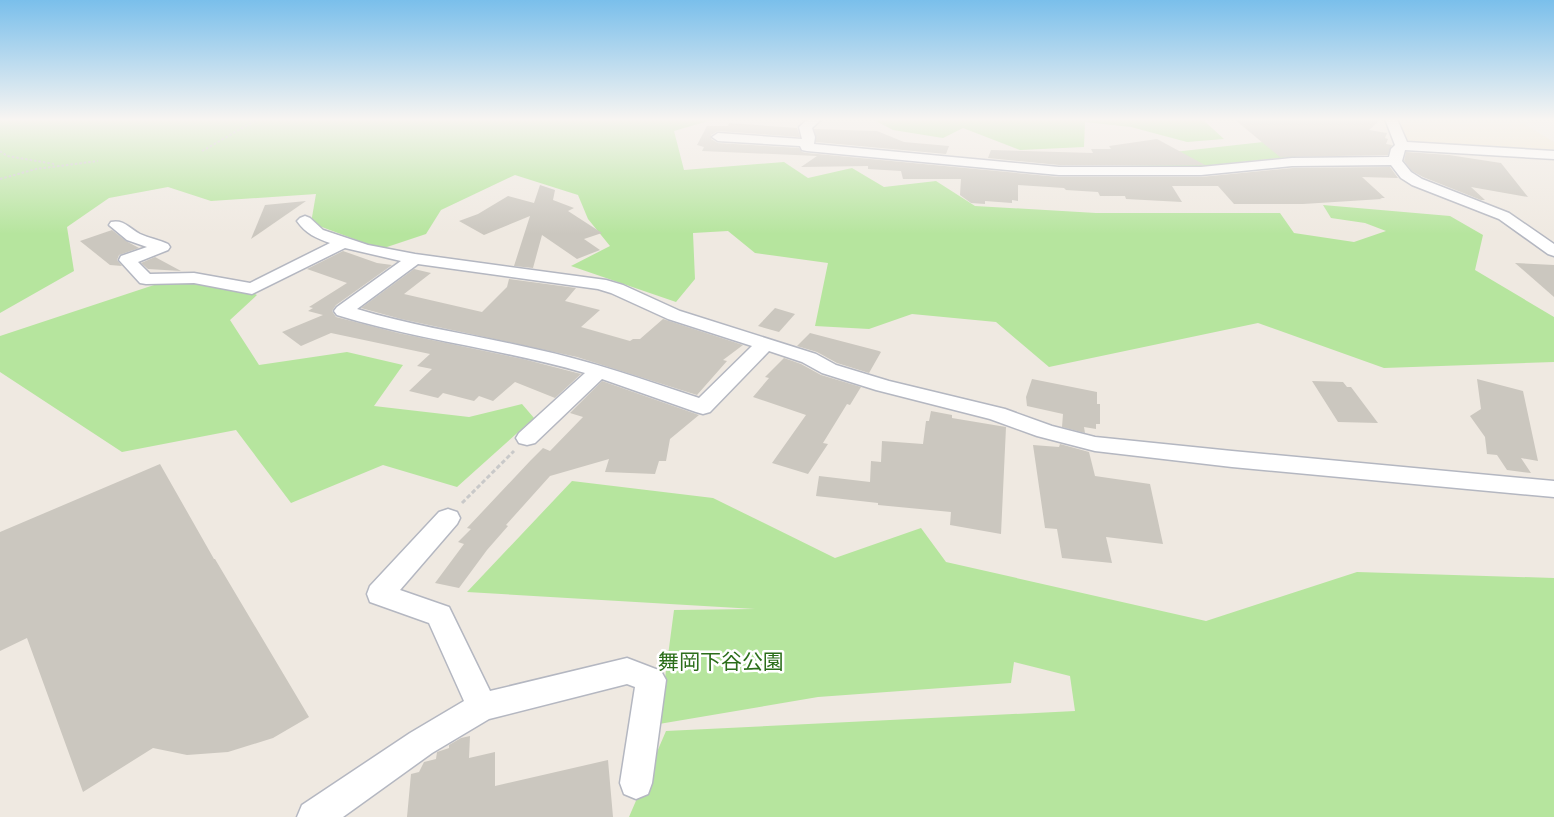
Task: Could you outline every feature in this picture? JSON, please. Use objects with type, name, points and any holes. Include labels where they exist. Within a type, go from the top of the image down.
[{"type":"street","points":[[920,157],[1059,171],[1200,171],[1292,162],[1396,161]]},
{"type":"street","points":[[1397,157],[1396,161],[1406,175],[1417,182],[1504,216],[1554,251]]},
{"type":"street","points":[[305,222],[317,233],[342,243],[415,259],[600,284],[617,289],[674,315],[809,358],[829,369],[883,386],[997,414],[1045,431],[1095,444],[1554,489]]},
{"type":"street","points":[[117,225],[133,237],[162,247],[127,260],[146,279],[194,278],[252,289],[342,243]]},
{"type":"street","points":[[415,259],[343,311],[380,324],[562,361],[703,407],[764,345]]},
{"type":"street","points":[[527,438],[598,372]]},
{"type":"street","points":[[448,518],[380,594],[439,615],[482,707]]},
{"type":"street","points":[[314,817],[421,743],[482,707],[627,671],[651,680],[636,783]]},
{"type":"path","points":[[14,157],[57,164]]},
{"type":"path","points":[[0,179],[57,164],[98,161]]},
{"type":"path","points":[[448,518],[527,438]]},
{"type":"green space","points":[[0,157],[681,157],[684,170],[784,162],[808,178],[852,168],[884,187],[936,181],[975,206],[1096,213],[1280,213],[1294,233],[1354,242],[1386,231],[1365,223],[1331,218],[1323,205],[1450,216],[1483,235],[1475,270],[1554,317],[1554,362],[1384,368],[1258,323],[1049,367],[996,322],[912,314],[869,329],[815,326],[828,263],[755,253],[728,231],[693,233],[695,279],[676,302],[571,266],[610,246],[588,219],[578,195],[515,175],[441,210],[426,234],[381,249],[311,223],[316,194],[211,201],[168,187],[109,198],[67,227],[74,271],[0,313]]},
{"type":"green space","points":[[1113,157],[1288,157],[1201,166],[1118,165]]},
{"type":"green space","points":[[222,278],[257,295],[230,320],[259,365],[347,352],[403,365],[374,406],[469,417],[522,404],[534,418],[457,487],[383,465],[291,503],[236,430],[122,452],[0,372],[0,336],[154,285]]},
{"type":"green space","name":"舞岡下谷公園","points":[[572,481],[713,498],[835,558],[921,528],[946,562],[1206,621],[1357,572],[1554,578],[1554,817],[629,817],[666,731],[1075,711],[1070,676],[1014,662],[1011,683],[818,697],[659,724],[674,610],[755,609],[467,592]]},
{"type":"building","points":[[815,157],[850,157],[1059,177],[1201,177],[1293,168],[1390,167],[1398,178],[1362,177],[1385,198],[1380,198],[1382,199],[1303,204],[1234,204],[1218,186],[1172,186],[1182,202],[1126,199],[1125,196],[1100,196],[1098,192],[1018,185],[1018,201],[1012,200],[1012,203],[985,201],[985,204],[971,203],[960,195],[961,179],[903,179],[901,171],[868,169],[868,166],[801,167]]},
{"type":"building","points":[[1190,157],[1205,165],[1059,165],[988,158]]},
{"type":"building","points":[[1405,157],[1463,157],[1501,163],[1528,197],[1471,187],[1485,200],[1481,200],[1423,177],[1412,171],[1404,161]]},
{"type":"building","points":[[540,185],[555,190],[553,200],[574,208],[568,211],[602,233],[584,239],[600,250],[577,259],[542,235],[533,268],[514,266],[530,216],[484,235],[459,221],[478,214],[508,196],[534,203]]},
{"type":"building","points":[[306,201],[251,239],[265,205]]},
{"type":"building","points":[[112,230],[139,248],[119,255],[117,260],[122,266],[110,265],[80,241]]},
{"type":"building","points":[[343,251],[377,263],[392,265],[336,305],[332,311],[336,317],[398,333],[523,359],[581,374],[555,398],[515,382],[493,401],[479,396],[474,401],[443,393],[438,398],[409,391],[432,369],[417,366],[430,354],[331,333],[301,346],[282,332],[323,315],[308,311],[313,308],[309,307],[347,283],[307,269]]},
{"type":"building","points":[[155,257],[181,271],[148,269],[141,263]]},
{"type":"building","points":[[1515,263],[1554,265],[1554,297]]},
{"type":"building","points":[[414,269],[431,273],[404,294],[482,312],[507,287],[509,279],[576,288],[565,301],[600,310],[581,327],[630,341],[640,339],[663,319],[743,345],[723,360],[727,361],[697,395],[577,357],[401,319],[361,308]]},
{"type":"building","points":[[775,308],[795,314],[779,332],[758,326]]},
{"type":"building","points":[[810,333],[881,352],[869,373],[837,363],[817,352],[797,346]]},
{"type":"building","points":[[784,358],[801,364],[821,375],[861,387],[850,405],[847,404],[823,443],[828,444],[808,474],[772,463],[806,415],[753,397],[769,378],[765,377]]},
{"type":"building","points":[[1032,379],[1097,392],[1097,404],[1100,404],[1100,424],[1096,424],[1096,429],[1084,427],[1085,433],[1062,427],[1063,414],[1027,406],[1026,397]]},
{"type":"building","points":[[1477,379],[1523,391],[1538,461],[1521,458],[1531,473],[1507,470],[1497,455],[1487,454],[1485,437],[1470,416],[1481,409]]},
{"type":"building","points":[[602,381],[699,415],[670,439],[666,461],[659,461],[655,474],[605,472],[609,459],[550,476],[506,525],[508,526],[487,550],[459,588],[435,583],[464,544],[458,542],[471,529],[467,528],[543,448],[550,451],[583,417],[570,413]]},
{"type":"building","points":[[1312,381],[1343,382],[1347,387],[1351,387],[1378,423],[1338,422]]},
{"type":"building","points":[[931,411],[952,415],[952,418],[1006,427],[1001,534],[950,525],[951,512],[878,505],[878,503],[816,496],[819,476],[870,482],[871,461],[881,462],[882,441],[923,444],[926,421],[929,421]]},
{"type":"building","points":[[1060,444],[1089,452],[1095,476],[1150,484],[1163,544],[1106,537],[1112,563],[1062,558],[1057,529],[1045,528],[1033,445],[1059,447]]},
{"type":"building","points":[[160,464],[214,559],[309,717],[273,738],[228,752],[187,755],[153,748],[83,792],[27,638],[0,651],[0,532]]},
{"type":"building","points":[[470,736],[469,758],[495,752],[495,786],[608,760],[613,817],[407,817],[411,774],[419,772],[424,762],[436,759],[437,752],[449,748],[449,745],[461,738]]}]
